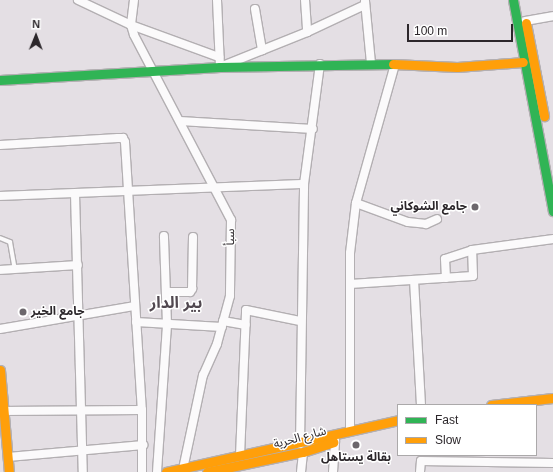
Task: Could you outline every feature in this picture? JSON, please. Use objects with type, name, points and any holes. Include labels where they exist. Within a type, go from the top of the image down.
[{"type":"street","points":[[78,0],[131,25],[219,57]]},
{"type":"street","name":"سبأ","points":[[134,0],[131,25],[134,35],[231,220],[230,296],[222,324],[203,375],[183,468]]},
{"type":"street","points":[[217,0],[220,67]]},
{"type":"street","points":[[304,0],[307,32]]},
{"type":"street","points":[[513,0],[523,62],[553,211]]},
{"type":"street","points":[[521,0],[553,163]]},
{"type":"street","points":[[220,67],[307,32],[365,3],[371,63]]},
{"type":"street","points":[[256,9],[262,50]]},
{"type":"street","points":[[525,21],[553,16]]},
{"type":"street","points":[[0,80],[220,67],[371,63],[457,67],[523,62]]},
{"type":"street","points":[[301,472],[300,321],[304,184],[313,129],[320,64]]},
{"type":"street","points":[[350,430],[350,253],[356,203],[395,64]]},
{"type":"street","points":[[180,121],[313,129]]},
{"type":"street","points":[[0,145],[123,138],[142,410],[142,472]]},
{"type":"street","points":[[0,196],[75,194],[214,186],[304,184]]},
{"type":"street","points":[[75,194],[83,472]]},
{"type":"street","points":[[356,203],[408,222],[426,224],[437,219]]},
{"type":"street","points":[[157,472],[167,324],[164,236]]},
{"type":"street","points":[[166,292],[190,292],[192,289],[193,237]]},
{"type":"street","points":[[446,278],[445,259],[472,250],[553,239]]},
{"type":"street","points":[[350,284],[473,276],[472,250]]},
{"type":"street","points":[[0,270],[78,265]]},
{"type":"street","points":[[414,280],[421,404]]},
{"type":"street","points":[[0,329],[135,306]]},
{"type":"street","points":[[166,472],[183,468],[241,464],[246,310],[300,321]]},
{"type":"street","points":[[136,322],[246,325]]},
{"type":"street","points":[[0,370],[2,411],[9,472]]},
{"type":"street","points":[[500,404],[553,398]]},
{"type":"street","points":[[537,405],[553,405]]},
{"type":"street","points":[[2,411],[142,410]]},
{"type":"street","points":[[302,448],[350,430],[397,420]]},
{"type":"street","name":"شارع الحرية","points":[[207,472],[302,448],[397,427]]},
{"type":"street","points":[[333,472],[334,442]]},
{"type":"street","points":[[8,457],[83,449],[143,445]]},
{"type":"street","points":[[420,472],[421,461],[553,463]]},
{"type":"lane","points":[[0,238],[10,242],[14,269]]},
{"type":"traffic: fast","points":[[513,0],[553,211]]},
{"type":"traffic: fast","points":[[0,80],[220,67],[393,64]]},
{"type":"traffic: slow","points":[[526,23],[544,116]]},
{"type":"traffic: slow","points":[[393,64],[457,67],[523,62]]},
{"type":"traffic: slow","points":[[0,370],[9,472]]},
{"type":"traffic: slow","points":[[500,404],[553,398]]},
{"type":"traffic: slow","points":[[166,472],[397,420]]},
{"type":"traffic: slow","points":[[207,472],[303,452],[333,442]]},
{"type":"place","name":"جامع الشوكاني","points":[[475,207]]},
{"type":"place","name":"جامع الخير","points":[[23,312]]},
{"type":"place","name":"بقالة يستاهل","points":[[356,445]]},
{"type":"district","name":"بير الدار","points":[[176,303]]}]
